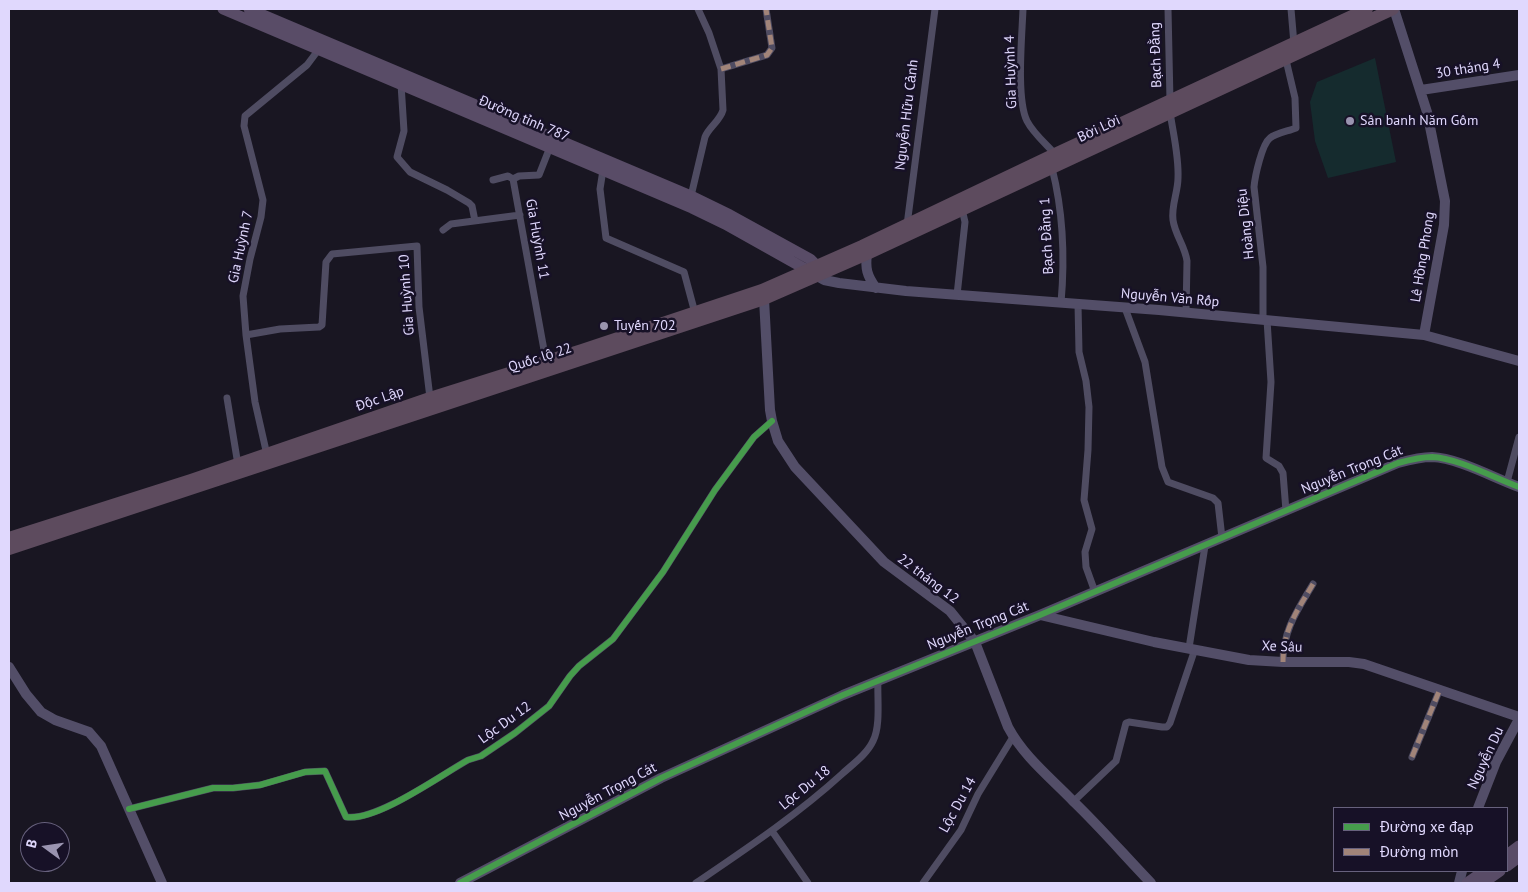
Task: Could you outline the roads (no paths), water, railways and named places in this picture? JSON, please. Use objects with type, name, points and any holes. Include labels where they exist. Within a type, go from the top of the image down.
[{"type":"highway","name":"Bời Lời","points":[[814,271],[867,254],[1052,168],[1170,106],[1367,9]]},
{"type":"highway","name":"Bời Lời","points":[[814,271],[1055,154],[1286,60],[1394,9]]},
{"type":"highway","name":"Quốc lộ 22","points":[[269,459],[792,286],[814,271]]},
{"type":"highway","name":"Độc Lập","points":[[9,549],[269,459],[342,427],[695,313],[763,295]]},
{"type":"highway","name":"Độc Lập","points":[[9,538],[238,464],[269,459]]},
{"type":"main road","name":"Đường tỉnh 787","points":[[223,9],[402,83],[717,220],[814,271]]},
{"type":"main road","name":"Đường tỉnh 787","points":[[249,9],[692,196],[810,259],[814,271]]},
{"type":"main road","points":[[1508,854],[1519,846]]},
{"type":"main road","points":[[1508,865],[1519,857]]},
{"type":"main road","points":[[1467,883],[1483,872]]},
{"type":"main road","points":[[1483,883],[1499,872]]},
{"type":"street","points":[[692,196],[705,137],[722,114],[721,68],[709,33],[698,9]]},
{"type":"street","points":[[721,68],[767,55],[770,52],[772,48],[766,9]]},
{"type":"street","name":"Nguyễn Hữu Cảnh","points":[[906,225],[934,9]]},
{"type":"street","name":"Gia Huỳnh 4","points":[[1023,9],[1022,97],[1024,112],[1028,123],[1055,154]]},
{"type":"street","name":"Bạch Đằng","points":[[1168,9],[1170,106],[1178,170],[1173,221],[1186,252],[1186,313]]},
{"type":"street","points":[[1291,9],[1294,44]]},
{"type":"street","name":"Lê Hồng Phong","points":[[1394,9],[1427,112],[1446,200],[1443,232],[1424,335]]},
{"type":"street","name":"Gia Huỳnh 7","points":[[269,459],[255,402],[243,296],[250,258],[261,217],[262,200],[244,126],[245,116],[307,65],[319,49]]},
{"type":"street","name":"Hoàng Diệu","points":[[1286,60],[1294,98],[1296,128],[1271,137],[1267,142],[1255,176],[1254,187],[1263,267],[1270,382],[1266,458],[1279,466],[1283,472],[1286,511]]},
{"type":"street","name":"30 tháng 4","points":[[1421,90],[1519,75]]},
{"type":"street","points":[[402,83],[404,130],[397,157],[410,172],[469,203],[472,206],[475,221]]},
{"type":"street","points":[[494,180],[508,176],[513,179],[519,176],[539,175],[550,147]]},
{"type":"street","name":"Bạch Đằng 1","points":[[1052,168],[1058,192],[1061,229],[1061,303]]},
{"type":"street","points":[[603,170],[600,189],[606,238],[684,272],[695,313]]},
{"type":"street","name":"Gia Huỳnh 11","points":[[513,179],[546,361]]},
{"type":"street","points":[[957,295],[965,222],[962,210]]},
{"type":"street","points":[[443,230],[450,224],[520,215]]},
{"type":"street","name":"Gia Huỳnh 10","points":[[246,335],[280,329],[319,327],[322,325],[326,262],[332,254],[416,246],[419,307],[430,398]]},
{"type":"street","points":[[867,254],[865,268],[868,279],[876,288]]},
{"type":"street","name":"Nguyễn Văn Rốp","points":[[814,271],[824,280],[831,282],[876,288],[1186,313],[1424,335],[1463,344],[1519,361]]},
{"type":"street","name":"22 tháng 12","points":[[763,295],[772,421],[778,440],[795,467],[884,562],[950,611],[975,642],[1013,737],[1029,757],[1074,801],[1151,883]]},
{"type":"street","points":[[1078,304],[1079,352],[1086,381],[1089,407],[1084,500],[1092,529],[1086,552],[1086,568],[1095,592]]},
{"type":"street","points":[[1125,308],[1145,362],[1162,467],[1168,482],[1212,498],[1218,503],[1222,538]]},
{"type":"street","points":[[226,398],[238,464]]},
{"type":"street","name":"Lộc Du 12","points":[[129,809],[213,788],[260,785],[305,772],[325,771],[346,817],[354,818],[385,808],[468,760],[481,756],[515,733],[549,706],[579,666],[613,639],[663,572],[715,490],[754,437],[772,421]]},
{"type":"street","points":[[1507,482],[1519,437]]},
{"type":"street","name":"Nguyễn Trọng Cát","points":[[460,883],[661,778],[878,680],[1040,615],[1398,463],[1416,458],[1447,459],[1519,487]]},
{"type":"street","points":[[1074,801],[1116,761],[1126,723],[1167,727],[1170,723],[1192,649],[1205,546]]},
{"type":"street","points":[[1282,662],[1287,630],[1312,584]]},
{"type":"street","name":"Xe Sâu","points":[[1040,615],[1154,642],[1249,660],[1358,662],[1519,718]]},
{"type":"street","points":[[9,667],[26,694],[41,712],[55,720],[89,732],[101,746],[162,883]]},
{"type":"street","name":"Lộc Du 18","points":[[696,883],[772,831],[866,752],[874,740],[877,730],[878,680]]},
{"type":"street","points":[[1412,757],[1440,689]]},
{"type":"street","name":"Nguyễn Du","points":[[1478,807],[1496,762],[1519,718]]},
{"type":"street","name":"Lộc Du 14","points":[[923,883],[961,830],[978,794],[1013,737]]},
{"type":"street","points":[[772,831],[808,883]]},
{"type":"place","name":"Sân banh Năm Gôm","points":[[1350,121]]},
{"type":"place","name":"Tuyến 702","points":[[604,326]]}]
